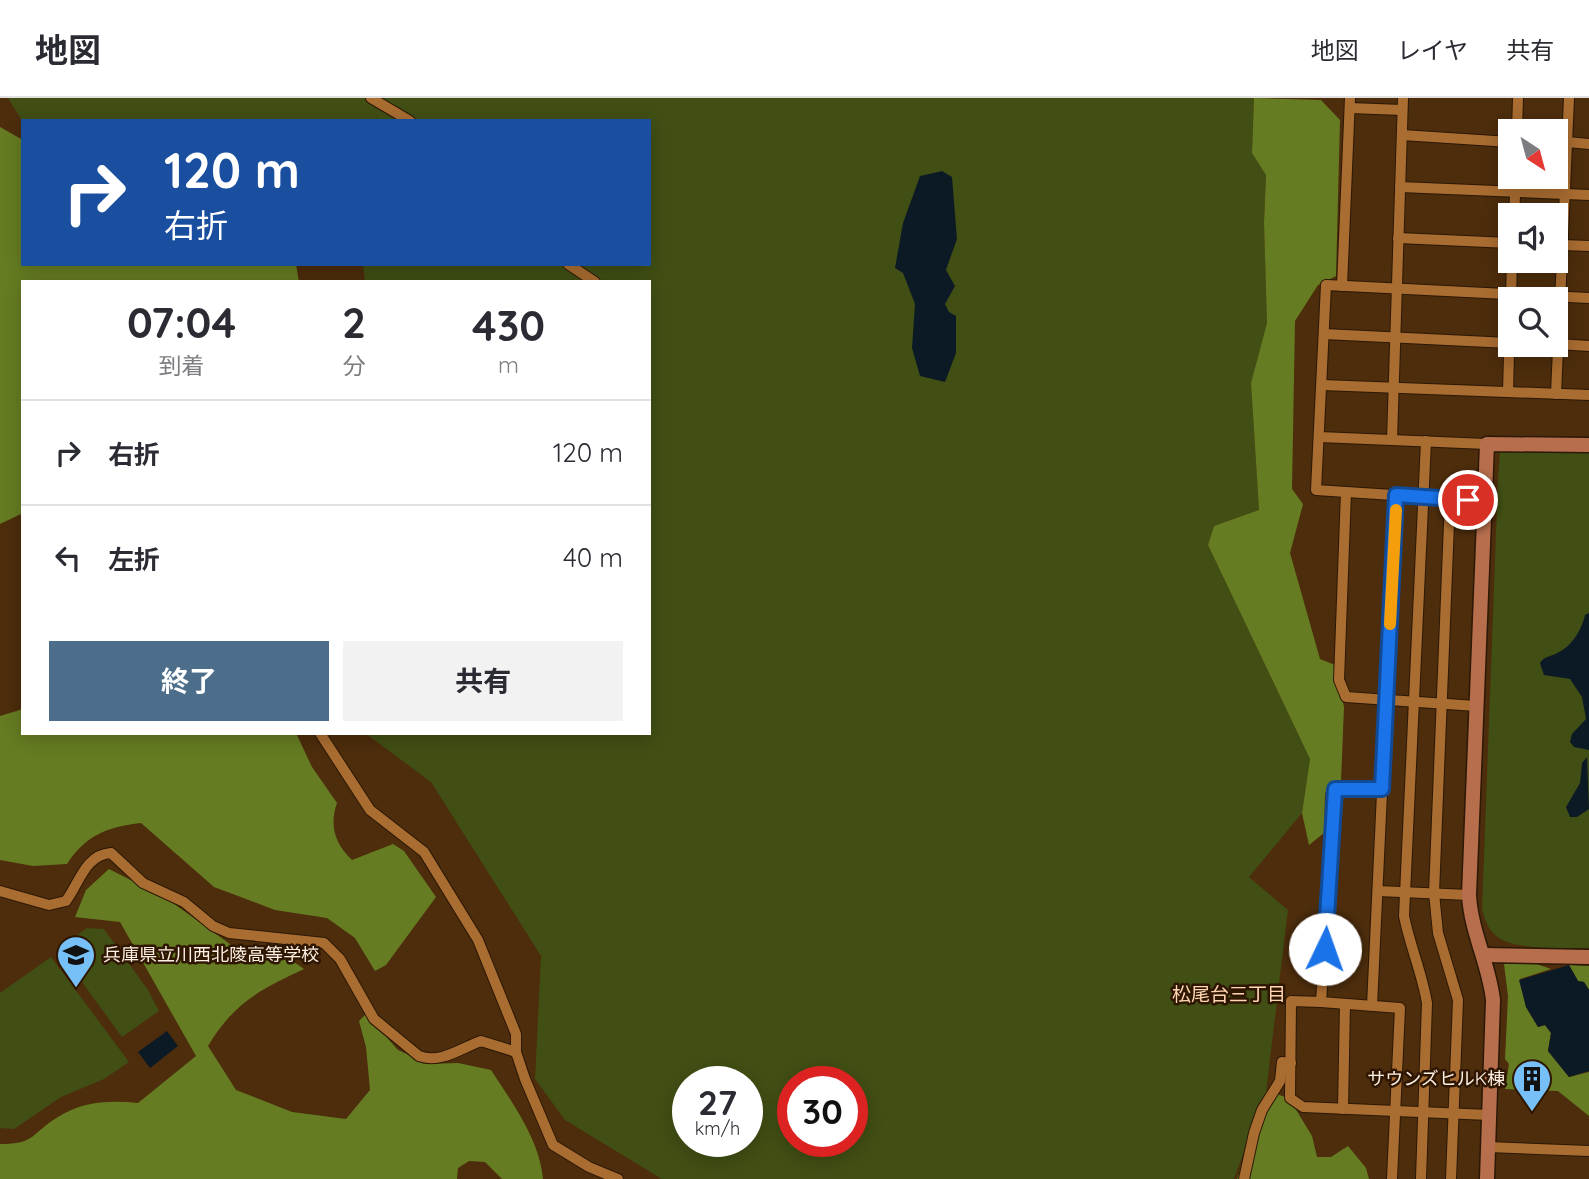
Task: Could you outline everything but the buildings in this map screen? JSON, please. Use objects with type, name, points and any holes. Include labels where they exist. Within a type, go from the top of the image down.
[{"type":"street","points":[[371,98],[407,119]]},
{"type":"street","points":[[1392,440],[1403,98]]},
{"type":"street","points":[[1517,119],[1518,98]]},
{"type":"street","points":[[1568,120],[1569,98]]},
{"type":"street","points":[[1342,286],[1350,103],[1402,110]]},
{"type":"street","points":[[1402,135],[1498,141]]},
{"type":"street","points":[[1568,142],[1589,144]]},
{"type":"street","points":[[1400,187],[1589,195]]},
{"type":"street","points":[[1515,189],[1515,203]]},
{"type":"street","points":[[1565,189],[1565,203]]},
{"type":"street","points":[[1398,238],[1498,242]]},
{"type":"street","points":[[1568,245],[1589,246]]},
{"type":"street","points":[[571,266],[592,280]]},
{"type":"street","points":[[1485,501],[1316,490],[1325,285],[1498,296]]},
{"type":"street","points":[[1568,297],[1589,298]]},
{"type":"street","points":[[1324,334],[1498,342]]},
{"type":"street","points":[[1568,344],[1589,345]]},
{"type":"street","points":[[1508,392],[1509,357]]},
{"type":"street","points":[[1556,394],[1557,357]]},
{"type":"street","points":[[1322,385],[1589,395]]},
{"type":"street","points":[[1319,437],[1589,445]]},
{"type":"street","points":[[1421,1179],[1427,1003],[1423,982],[1411,952],[1404,916],[1426,441]]},
{"type":"street","points":[[1487,443],[1469,895],[1471,917],[1484,955],[1493,1000],[1487,1179]]},
{"type":"street","points":[[1346,492],[1339,680],[1346,697],[1476,706]]},
{"type":"street","points":[[1372,1006],[1396,495]]},
{"type":"street","points":[[1450,499],[1444,704],[1434,893],[1438,933],[1458,1000],[1451,1179]]},
{"type":"street","points":[[321,735],[370,810],[424,852],[478,940],[516,1034],[516,1052],[553,1144],[589,1167],[618,1179]]},
{"type":"street","points":[[1321,1002],[1335,789],[1382,789]]},
{"type":"street","points":[[0,891],[49,905],[66,901],[79,884],[87,864],[100,854],[111,853],[143,883],[184,902],[213,926],[229,933],[324,943],[340,959],[361,1001],[374,1019],[419,1056],[442,1058],[481,1041],[516,1052]]},
{"type":"street","points":[[1378,891],[1469,895]]},
{"type":"street","points":[[1484,955],[1589,957]]},
{"type":"street","points":[[1392,1179],[1395,1111],[1400,1008],[1291,1001],[1290,1097],[1303,1107],[1343,1109],[1395,1111],[1453,1113],[1489,1115]]},
{"type":"street","points":[[1343,1109],[1345,1004]]},
{"type":"street","points":[[1244,1179],[1262,1110],[1280,1081],[1282,1062],[1290,1063]]},
{"type":"street","points":[[1488,1147],[1589,1151]]},
{"type":"green space","points":[[8,98],[1254,98],[1252,153],[1266,175],[1264,223],[1267,324],[1251,383],[1259,510],[1214,526],[1208,545],[1310,759],[1302,813],[1249,877],[1288,910],[1266,1092],[1234,1179],[662,1179],[565,1120],[535,1079],[541,956],[431,782],[368,735],[651,735],[651,280],[365,280],[363,266],[651,266],[651,119],[21,119]]},
{"type":"green space","points":[[1254,98],[1321,100],[1340,120],[1336,276],[1318,285],[1295,321],[1292,489],[1303,504],[1290,553],[1320,659],[1335,665],[1344,707],[1341,781],[1325,793],[1324,833],[1309,845],[1302,813],[1310,759],[1208,545],[1214,526],[1259,510],[1251,383],[1267,323],[1264,223],[1266,175],[1252,153]]},
{"type":"green space","points":[[0,127],[21,139],[21,266],[296,266],[299,280],[21,280],[21,514],[0,524]]},
{"type":"green space","points":[[1505,448],[1589,452],[1589,948],[1514,944],[1490,930],[1482,910],[1498,481],[1500,453]]},
{"type":"green space","points":[[21,710],[21,735],[297,735],[312,767],[337,803],[335,834],[346,854],[352,860],[393,844],[404,851],[436,897],[386,965],[375,971],[355,938],[327,918],[275,910],[214,887],[141,823],[98,834],[82,846],[67,864],[33,866],[0,860],[0,716]]},
{"type":"green space","points":[[109,869],[166,898],[241,952],[288,958],[304,969],[249,999],[228,1019],[208,1046],[236,1090],[292,1112],[346,1119],[370,1090],[366,1047],[359,1021],[366,1014],[398,1050],[429,1064],[458,1063],[491,1070],[531,1136],[543,1179],[502,1179],[485,1162],[469,1161],[458,1168],[457,1179],[0,1179],[0,1144],[27,1140],[58,1117],[87,1105],[107,1102],[138,1103],[196,1056],[120,922],[75,917],[86,890]]},
{"type":"green space","points":[[87,928],[104,929],[148,990],[159,1011],[122,1037],[58,949]]},
{"type":"green space","points":[[51,957],[129,1062],[104,1079],[61,1097],[14,1129],[0,1128],[0,993]]},
{"type":"green space","points":[[1528,961],[1551,969],[1520,979],[1526,1007],[1538,1027],[1545,1025],[1551,1033],[1548,1051],[1569,1077],[1589,1072],[1589,1116],[1558,1091],[1505,1089],[1509,1064],[1505,1059],[1508,996],[1504,964]]},
{"type":"green space","points":[[1569,965],[1589,966],[1589,990],[1584,982],[1578,981]]},
{"type":"green space","points":[[1266,1091],[1289,1098],[1312,1136],[1317,1157],[1331,1157],[1348,1146],[1366,1168],[1369,1179],[1237,1179]]},
{"type":"water","points":[[942,171],[952,177],[957,239],[946,270],[955,286],[945,304],[949,312],[956,316],[956,353],[945,382],[920,376],[912,348],[915,304],[903,273],[895,268],[903,223],[920,176]]},
{"type":"water","points":[[1589,613],[1589,750],[1574,747],[1570,742],[1572,734],[1586,719],[1582,697],[1570,679],[1544,675],[1540,663],[1568,646],[1582,626],[1585,615]]},
{"type":"water","points":[[1587,757],[1589,809],[1577,817],[1570,817],[1566,807],[1580,783],[1582,763]]},
{"type":"water","points":[[1569,965],[1578,981],[1584,982],[1589,990],[1589,1071],[1569,1077],[1548,1051],[1551,1033],[1545,1025],[1538,1027],[1526,1007],[1519,980]]},
{"type":"water","points":[[167,1031],[178,1046],[150,1068],[138,1052]]},
{"type":"slow traffic","points":[[1390,624],[1396,510]]},
{"type":"place","name":"兵庫県立川西北陵高等学校","points":[[76,989]]},
{"type":"place","name":"サウンズヒルK棟","points":[[1532,1113]]},
{"type":"district","name":"松尾台三丁目","points":[[1229,994]]},
{"type":"route","points":[[1325,949],[1335,789],[1382,789],[1396,495],[1468,500]]}]
